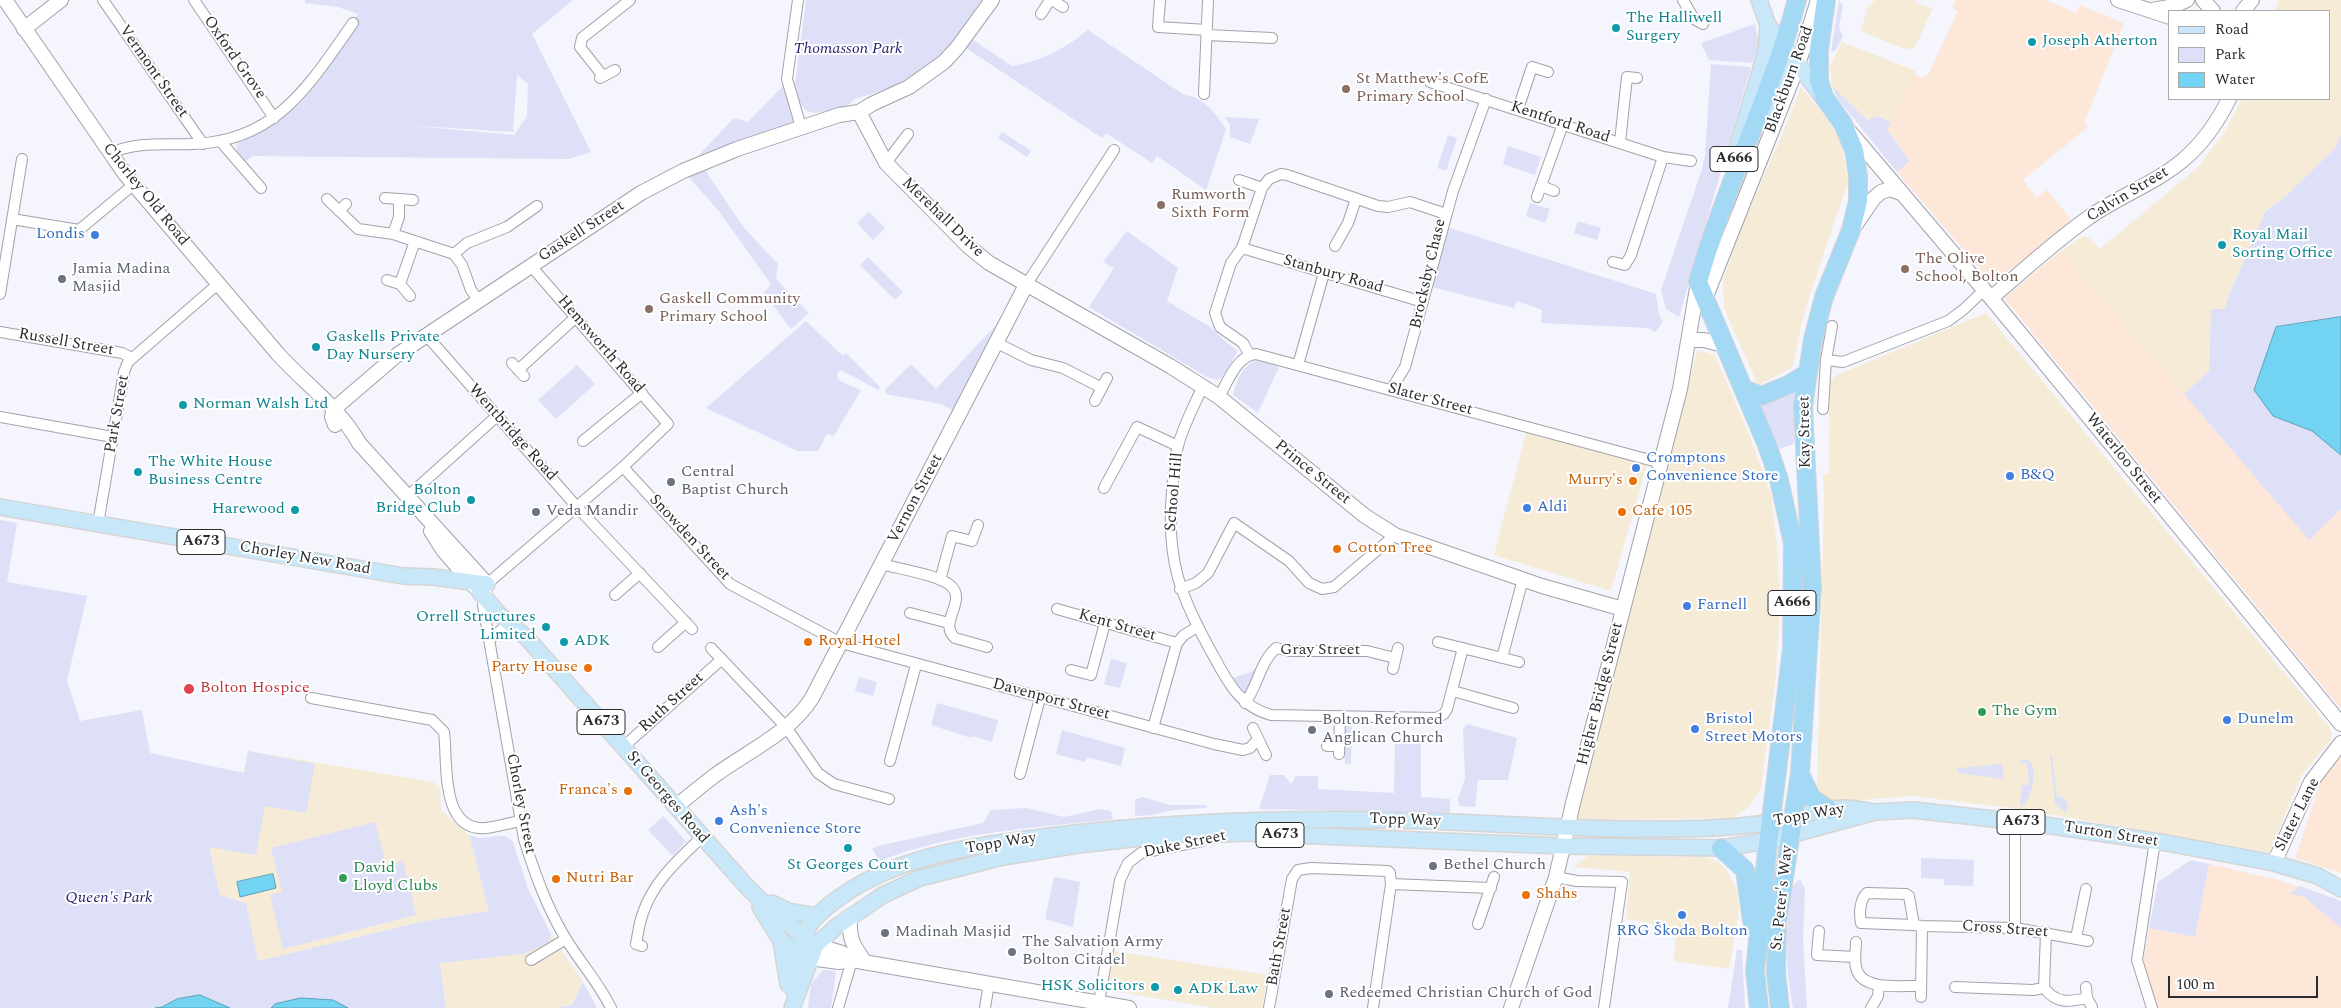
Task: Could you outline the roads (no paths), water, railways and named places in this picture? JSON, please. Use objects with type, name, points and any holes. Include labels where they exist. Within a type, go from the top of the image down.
[{"type":"highway","name":"Blackburn Road","points":[[1700,274],[1759,108],[1785,42],[1797,0]]},
{"type":"highway","name":"A666","points":[[1826,0],[1818,68],[1821,89],[1829,106]]},
{"type":"highway","name":"Kay Street","points":[[1781,820],[1800,774],[1812,587],[1803,406],[1813,339],[1824,297],[1851,230],[1858,201],[1858,176],[1854,150],[1843,124],[1829,106]]},
{"type":"highway","name":"Kay Street","points":[[1700,274],[1705,299],[1744,389],[1779,480],[1793,543],[1792,649],[1781,820]]},
{"type":"highway","points":[[1744,389],[1756,396],[1761,396],[1788,385],[1808,373]]},
{"type":"highway","name":"A666","points":[[1781,820],[1809,636]]},
{"type":"highway","points":[[1800,774],[1811,797],[1829,810]]},
{"type":"highway","name":"St. Peter's Way","points":[[1759,1008],[1755,971],[1768,841],[1781,820],[1790,835],[1777,923],[1776,972],[1780,1008]]},
{"type":"highway","points":[[1721,848],[1745,870],[1751,901],[1755,971]]},
{"type":"main road","points":[[1759,0],[1768,24]]},
{"type":"main road","name":"Kay Street","points":[[1768,24],[1785,42],[1798,65],[1829,106]]},
{"type":"main road","name":"A666","points":[[1700,274],[1761,71],[1767,46],[1768,24]]},
{"type":"main road","name":"A666","points":[[1731,190],[1758,136],[1783,76],[1791,66],[1798,65]]},
{"type":"main road","name":"Chorley New Road","points":[[0,507],[403,576],[481,593]]},
{"type":"main road","name":"St Georges Road","points":[[481,593],[508,609],[521,633],[675,807],[749,889],[802,936],[808,952]]},
{"type":"main road","name":"Topp Way","points":[[802,936],[817,916],[842,896],[879,874],[916,860],[1010,841],[1109,829],[1206,822],[1291,820],[1386,820],[1567,827],[1712,828],[1781,820],[1846,808],[1875,812]]},
{"type":"main road","name":"Turton Street","points":[[1875,812],[1931,811],[2155,841],[2274,863],[2318,876],[2341,889]]},
{"type":"main road","name":"Topp Way","points":[[808,952],[850,916],[883,896],[920,878],[1004,856],[1105,842],[1245,833],[1563,846],[1721,848],[1768,841],[1875,812]]},
{"type":"main road","name":"St Georges Road","points":[[749,889],[781,941],[808,952]]},
{"type":"main road","name":"A673","points":[[749,889],[788,911],[817,916]]},
{"type":"main road","points":[[781,941],[791,1008]]},
{"type":"main road","points":[[791,1008],[808,952]]},
{"type":"street","name":"Chorley Old Road","points":[[4,0],[133,185],[300,379],[312,399],[335,425],[359,443],[455,548],[481,593]]},
{"type":"street","points":[[24,29],[61,0]]},
{"type":"street","name":"Vermont Street","points":[[103,0],[203,144]]},
{"type":"street","name":"Oxford Grove","points":[[194,0],[263,99],[274,118]]},
{"type":"street","points":[[615,70],[602,77],[580,48],[582,38],[630,0]]},
{"type":"street","points":[[798,0],[787,78],[801,127]]},
{"type":"street","name":"Gaskell Street","points":[[334,405],[397,355],[662,181],[737,150],[801,127],[838,115],[859,112],[872,104],[910,88],[944,62],[967,37],[992,0]]},
{"type":"street","points":[[1041,14],[1051,0],[1063,7]]},
{"type":"street","points":[[1160,0],[1158,27],[1272,38]]},
{"type":"street","points":[[1204,94],[1208,0]]},
{"type":"street","points":[[1683,0],[1694,19],[1703,24]]},
{"type":"street","name":"Blackburn Road","points":[[1785,42],[1800,15],[1805,0]]},
{"type":"street","name":"Blackburn Road","points":[[1705,299],[1798,65],[1818,0]]},
{"type":"street","points":[[2118,0],[2168,15]]},
{"type":"street","points":[[2149,10],[2174,6],[2188,0]]},
{"type":"street","points":[[2203,0],[2212,10]]},
{"type":"street","points":[[110,154],[127,146],[203,144],[221,142],[248,133],[274,118],[308,86],[353,23]]},
{"type":"street","points":[[1518,109],[1532,67],[1548,72]]},
{"type":"street","points":[[1620,142],[1628,77],[1637,78]]},
{"type":"street","name":"Kentford Road","points":[[1430,82],[1663,157],[1690,161]]},
{"type":"street","points":[[1446,214],[1486,99]]},
{"type":"street","name":"Calvin Street","points":[[1987,294],[2086,219],[2130,191],[2158,178],[2183,160],[2206,134],[2228,100]]},
{"type":"street","name":"Merehall Drive","points":[[859,112],[886,163],[968,246],[990,263],[1026,285]]},
{"type":"street","points":[[1537,197],[1563,124]]},
{"type":"street","name":"Waterloo Street","points":[[1843,124],[1987,294],[2341,724]]},
{"type":"street","points":[[886,163],[908,134]]},
{"type":"street","points":[[221,142],[246,179],[261,188]]},
{"type":"street","name":"Merehall Drive","points":[[900,143],[909,150]]},
{"type":"street","name":"Vernon Street","points":[[675,807],[802,714],[841,643],[1026,285],[1114,150]]},
{"type":"street","points":[[1613,262],[1625,265],[1631,254],[1663,157]]},
{"type":"street","points":[[0,294],[22,159]]},
{"type":"street","name":"Brocksby Chase","points":[[1262,188],[1269,179],[1281,174],[1288,174],[1356,199],[1384,206],[1414,203],[1446,214],[1424,302],[1405,367],[1391,390]]},
{"type":"street","points":[[1219,397],[1238,365],[1249,354],[1243,343],[1220,327],[1214,313],[1231,262],[1242,248],[1262,188],[1239,180]]},
{"type":"street","points":[[12,219],[79,230],[133,185]]},
{"type":"street","points":[[1541,186],[1554,191]]},
{"type":"street","points":[[1851,230],[1881,192],[1890,189],[1904,195]]},
{"type":"street","points":[[385,198],[413,200]]},
{"type":"street","points":[[327,199],[342,207],[358,229],[393,234],[454,254],[462,265],[471,290],[479,301]]},
{"type":"street","points":[[393,234],[399,217],[399,199]]},
{"type":"street","points":[[1335,246],[1338,237],[1348,223],[1356,199]]},
{"type":"street","points":[[454,254],[467,242],[507,227],[538,206]]},
{"type":"street","points":[[514,208],[520,218]]},
{"type":"street","points":[[400,284],[415,242]]},
{"type":"street","name":"Stanbury Road","points":[[1242,248],[1424,302]]},
{"type":"street","name":"Hemsworth Road","points":[[531,266],[668,424],[623,467]]},
{"type":"street","points":[[1298,365],[1324,273]]},
{"type":"street","name":"Higher Bridge Street","points":[[1682,376],[1684,354],[1700,274]]},
{"type":"street","points":[[387,280],[400,284],[410,296]]},
{"type":"street","name":"Park Street","points":[[98,524],[124,372],[132,358],[218,284]]},
{"type":"street","name":"Prince Street","points":[[1026,285],[1203,386],[1365,516],[1395,535],[1523,579],[1623,609]]},
{"type":"street","points":[[1826,360],[1843,362],[1948,320],[1987,294]]},
{"type":"street","name":"Higher Bridge Street","points":[[1511,1008],[1556,877],[1567,827],[1682,376],[1705,299]]},
{"type":"street","points":[[518,370],[576,317]]},
{"type":"street","points":[[1823,409],[1826,360],[1832,326]]},
{"type":"street","name":"Russell Street","points":[[0,332],[122,353],[132,358]]},
{"type":"street","name":"Wentbridge Road","points":[[427,336],[578,507],[689,625],[658,647]]},
{"type":"street","points":[[1694,340],[1724,344]]},
{"type":"street","points":[[997,343],[1032,360],[1063,368],[1102,388]]},
{"type":"street","name":"Slater Street","points":[[1249,354],[1264,356],[1661,463]]},
{"type":"street","points":[[1095,401],[1107,378]]},
{"type":"street","name":"Chorley Old Road","points":[[300,379],[334,405],[349,425],[359,443]]},
{"type":"street","name":"School Hill","points":[[1203,386],[1178,446],[1170,518],[1173,564],[1180,590],[1197,627],[1229,684],[1245,703]]},
{"type":"street","points":[[587,435],[642,393]]},
{"type":"street","points":[[312,399],[334,405],[332,417],[335,425]]},
{"type":"street","points":[[0,416],[113,436]]},
{"type":"street","points":[[407,497],[441,464],[497,416]]},
{"type":"street","points":[[1104,488],[1137,427],[1178,446]]},
{"type":"street","points":[[481,593],[623,467]]},
{"type":"street","name":"Snowden Street","points":[[623,467],[730,584],[841,643]]},
{"type":"street","points":[[1180,590],[1196,583],[1208,573],[1234,523],[1289,561],[1313,586],[1327,590],[1334,587],[1395,535]]},
{"type":"street","points":[[940,580],[952,536],[972,541],[978,525]]},
{"type":"street","points":[[882,564],[940,580],[951,586],[956,593],[949,630],[955,638],[987,647]]},
{"type":"street","points":[[615,595],[640,574]]},
{"type":"street","points":[[1502,658],[1523,579]]},
{"type":"street","name":"Chorley Street","points":[[481,593],[520,821],[535,875],[566,939],[606,997],[610,1008]]},
{"type":"street","name":"Kent Street","points":[[1057,609],[1177,643]]},
{"type":"street","points":[[910,613],[949,623]]},
{"type":"street","points":[[1071,670],[1090,675],[1105,623]]},
{"type":"street","points":[[1153,728],[1177,643],[1184,635],[1197,627]]},
{"type":"street","points":[[489,640],[501,630],[521,633]]},
{"type":"street","points":[[1438,642],[1519,662]]},
{"type":"street","name":"Davenport Street","points":[[841,643],[1040,698],[1244,750],[1250,748],[1258,739]]},
{"type":"street","points":[[711,648],[786,727],[818,773],[827,780],[889,800]]},
{"type":"street","name":"Gray Street","points":[[1245,703],[1256,688],[1269,654],[1276,648],[1290,651],[1367,651],[1395,658]]},
{"type":"street","points":[[1245,703],[1271,715],[1436,718],[1444,714],[1453,690],[1463,648]]},
{"type":"street","name":"Ruth Street","points":[[623,747],[722,658]]},
{"type":"street","points":[[890,761],[916,664]]},
{"type":"street","points":[[1453,690],[1514,708]]},
{"type":"street","points":[[311,698],[432,720],[444,732],[449,800],[454,810],[463,820],[473,826],[484,828],[520,821]]},
{"type":"street","points":[[1020,774],[1040,698]]},
{"type":"street","points":[[1327,746],[1339,750],[1340,716]]},
{"type":"street","points":[[1253,728],[1266,755]]},
{"type":"street","name":"Slater Lane","points":[[2274,863],[2311,782],[2341,743]]},
{"type":"street","points":[[2015,821],[2015,928]]},
{"type":"street","name":"Duke Street","points":[[1099,1006],[1120,880],[1128,862],[1141,853],[1245,833]]},
{"type":"street","points":[[642,946],[636,944],[643,914],[649,899],[657,885],[674,864],[702,837]]},
{"type":"street","points":[[2152,1008],[2137,960],[2155,841]]},
{"type":"street","name":"Bath Street","points":[[1269,1008],[1290,886],[1298,870],[1312,868],[1388,871],[1391,884]]},
{"type":"street","points":[[1478,924],[1494,877]]},
{"type":"street","points":[[1556,877],[1595,882],[1622,882],[1604,1008]]},
{"type":"street","points":[[1373,1008],[1391,884],[1491,888]]},
{"type":"street","points":[[2076,938],[2086,889]]},
{"type":"street","name":"Cross Street","points":[[1921,997],[1918,926],[1909,896],[1906,894],[1867,893],[1864,895],[1861,903],[1861,923],[1918,926],[2015,928],[2088,941]]},
{"type":"street","points":[[838,1007],[859,961],[849,934],[850,916]]},
{"type":"street","points":[[1819,931],[1817,955],[1856,957]]},
{"type":"street","points":[[2046,932],[2044,988],[2050,996],[2060,1001],[2088,997]]},
{"type":"street","points":[[531,960],[566,939]]},
{"type":"street","points":[[1856,942],[1859,975],[1866,980],[1879,985],[1921,986]]},
{"type":"street","name":"St Georges Road","points":[[808,952],[842,953],[859,961],[990,983],[1099,1006],[1129,1008]]},
{"type":"street","points":[[985,1008],[990,983]]},
{"type":"street","points":[[1871,1008],[1878,996],[1879,985]]},
{"type":"street","points":[[1955,987],[2033,990],[2044,988]]},
{"type":"water","points":[[2341,317],[2341,455],[2312,431],[2273,416],[2254,390],[2276,327]]},
{"type":"water","points":[[273,874],[276,888],[240,897],[237,882]]},
{"type":"water","points":[[200,995],[230,1008],[155,1008],[162,1007],[177,999]]},
{"type":"water","points":[[301,998],[333,1000],[348,1008],[271,1008],[275,1004]]},
{"type":"place","name":"The Halliwell Surgery","points":[[1616,28]]},
{"type":"place","name":"Joseph Atherton","points":[[2032,42]]},
{"type":"place","name":"St Matthew's CofE Primary School","points":[[1346,89]]},
{"type":"place","name":"Rumworth Sixth Form","points":[[1161,205]]},
{"type":"place","name":"Londis","points":[[95,235]]},
{"type":"place","name":"Royal Mail Sorting Office","points":[[2222,245]]},
{"type":"place","name":"The Olive School, Bolton","points":[[1905,269]]},
{"type":"place","name":"Jamia Madina Masjid","points":[[62,279]]},
{"type":"place","name":"Gaskell Community Primary School","points":[[649,309]]},
{"type":"place","name":"Gaskells Private Day Nursery","points":[[316,347]]},
{"type":"place","name":"Norman Walsh Ltd","points":[[183,405]]},
{"type":"place","name":"Cromptons Convenience Store","points":[[1636,468]]},
{"type":"place","name":"The White House Business Centre","points":[[138,472]]},
{"type":"place","name":"B&Q","points":[[2010,476]]},
{"type":"place","name":"Murry's","points":[[1633,481]]},
{"type":"place","name":"Central Baptist Church","points":[[671,482]]},
{"type":"place","name":"Bolton Bridge Club","points":[[471,500]]},
{"type":"place","name":"Aldi","points":[[1527,508]]},
{"type":"place","name":"Harewood","points":[[295,510]]},
{"type":"place","name":"Veda Mandir","points":[[536,512]]},
{"type":"place","name":"Cafe 105","points":[[1622,512]]},
{"type":"place","name":"Cotton Tree","points":[[1337,549]]},
{"type":"place","name":"Farnell","points":[[1687,606]]},
{"type":"place","name":"Orrell Structures Limited","points":[[546,627]]},
{"type":"place","name":"ADK","points":[[564,642]]},
{"type":"place","name":"Royal Hotel","points":[[808,642]]},
{"type":"place","name":"Party House","points":[[588,668]]},
{"type":"place","name":"Bolton Hospice","points":[[189,689]]},
{"type":"place","name":"The Gym","points":[[1982,712]]},
{"type":"place","name":"Dunelm","points":[[2227,720]]},
{"type":"place","name":"Bristol Street Motors","points":[[1695,729]]},
{"type":"place","name":"Bolton Reformed Anglican Church","points":[[1312,730]]},
{"type":"place","name":"Franca's","points":[[628,791]]},
{"type":"place","name":"Ash's Convenience Store","points":[[719,821]]},
{"type":"place","name":"St Georges Court","points":[[848,848]]},
{"type":"place","name":"Bethel Church","points":[[1433,866]]},
{"type":"place","name":"David Lloyd Clubs","points":[[343,878]]},
{"type":"place","name":"Nutri Bar","points":[[556,879]]},
{"type":"place","name":"Shahs","points":[[1526,895]]},
{"type":"place","name":"RRG Škoda Bolton","points":[[1682,915]]},
{"type":"place","name":"Madinah Masjid","points":[[885,933]]},
{"type":"place","name":"The Salvation Army Bolton Citadel","points":[[1012,952]]},
{"type":"place","name":"HSK Solicitors","points":[[1155,987]]},
{"type":"place","name":"ADK Law","points":[[1178,990]]},
{"type":"place","name":"Redeemed Christian Church of God","points":[[1329,994]]},
{"type":"park label","name":"Thomasson Park","points":[[848,50]]},
{"type":"park label","name":"Queen's Park","points":[[109,899]]}]
